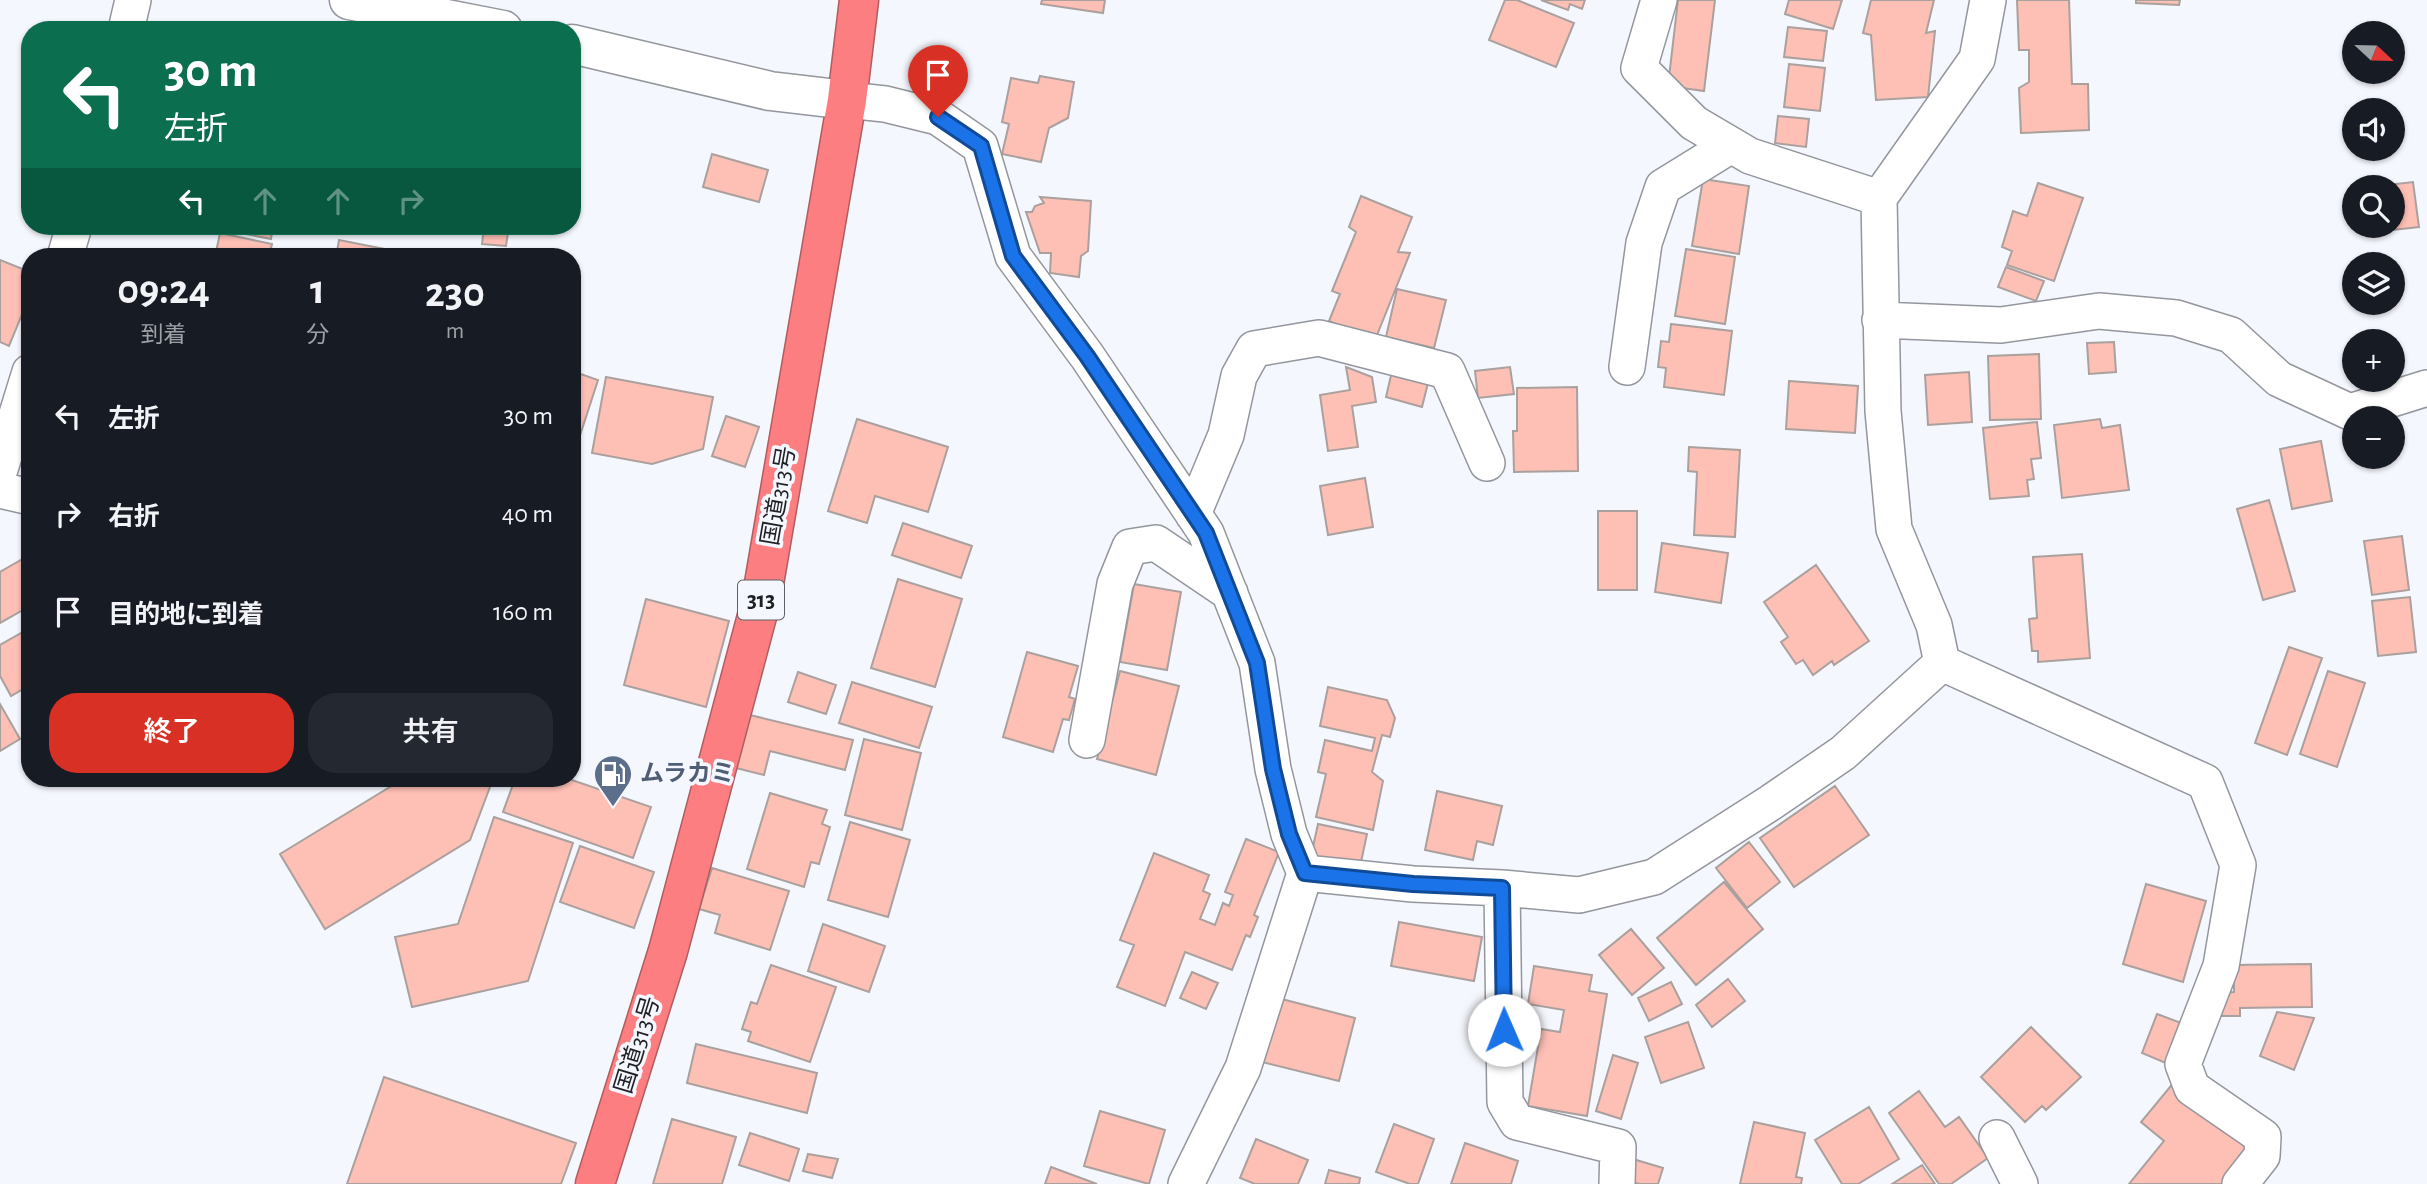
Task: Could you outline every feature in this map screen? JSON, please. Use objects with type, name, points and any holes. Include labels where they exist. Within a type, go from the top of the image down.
[{"type":"highway","name":"国道313号","points":[[595,1184],[668,951],[761,601],[846,100],[859,0]]},
{"type":"street","points":[[128,21],[133,0]]},
{"type":"street","points":[[349,0],[457,21]]},
{"type":"street","points":[[1660,0],[1639,68],[1694,123],[1751,156],[1879,198]]},
{"type":"street","points":[[1942,663],[1934,625],[1894,529],[1883,411],[1879,198],[1977,59],[1988,0]]},
{"type":"street","points":[[581,46],[770,91],[885,104],[938,117],[981,146],[1013,256],[1087,356],[1206,533],[1257,663],[1273,769],[1289,834],[1305,873],[1243,1068],[1186,1184]]},
{"type":"street","points":[[1627,367],[1644,243],[1663,187],[1731,145]]},
{"type":"street","points":[[1881,320],[2001,325],[2099,311],[2176,318],[2231,335],[2279,379],[2350,412],[2427,388]]},
{"type":"street","points":[[1193,514],[1226,435],[1239,376],[1254,349],[1319,338],[1447,371],[1487,463]]},
{"type":"street","points":[[0,469],[18,383]]},
{"type":"street","points":[[0,490],[21,495]]},
{"type":"street","points":[[1087,740],[1115,584],[1130,547],[1156,543],[1230,593]]},
{"type":"street","points":[[1305,873],[1413,884],[1579,895],[1654,877],[1843,753],[1942,663]]},
{"type":"street","points":[[1942,663],[2205,782],[2238,865],[2221,966],[2183,1064],[2192,1088],[2263,1137],[2262,1156],[2241,1184]]},
{"type":"street","points":[[1502,888],[1505,1102],[1517,1122],[1618,1147],[1617,1184]]},
{"type":"street","points":[[1997,1138],[2020,1184]]},
{"type":"building","points":[[1042,0],[1105,0],[1103,13],[1041,4]]},
{"type":"building","points":[[1505,0],[1517,0],[1574,23],[1556,67],[1489,40]]},
{"type":"building","points":[[1541,0],[1585,0],[1582,9],[1570,4],[1568,10]]},
{"type":"building","points":[[1678,0],[1715,0],[1704,91],[1668,86]]},
{"type":"building","points":[[1789,0],[1842,0],[1833,29],[1785,14]]},
{"type":"building","points":[[1871,0],[1934,0],[1926,33],[1935,31],[1928,97],[1876,100],[1871,35],[1863,33]]},
{"type":"building","points":[[2017,0],[2069,0],[2072,84],[2088,84],[2089,130],[2021,133],[2019,88],[2029,82],[2029,50],[2019,50]]},
{"type":"building","points":[[2136,0],[2180,0],[2179,5],[2136,3]]},
{"type":"building","points":[[1788,27],[1827,31],[1823,61],[1784,57]]},
{"type":"building","points":[[1789,64],[1825,68],[1820,111],[1784,107]]},
{"type":"building","points":[[1040,76],[1074,82],[1068,118],[1049,128],[1041,162],[1002,154],[1009,124],[1002,122],[1011,78],[1038,83]]},
{"type":"building","points":[[1778,116],[1809,119],[1806,147],[1775,143]]},
{"type":"building","points":[[712,154],[768,170],[759,202],[703,187]]},
{"type":"building","points":[[1703,179],[1749,186],[1739,254],[1692,246]]},
{"type":"building","points":[[2413,182],[2419,227],[2405,229],[2405,183]]},
{"type":"building","points":[[2038,183],[2083,198],[2054,281],[2007,265],[2012,251],[2002,247],[2013,211],[2027,216]]},
{"type":"building","points":[[1361,196],[1412,217],[1398,252],[1410,253],[1375,340],[1329,321],[1340,294],[1332,291],[1356,232],[1349,227]]},
{"type":"building","points":[[1040,197],[1091,201],[1088,251],[1081,256],[1079,277],[1050,273],[1051,253],[1040,253],[1026,212],[1032,212],[1035,206],[1044,203]]},
{"type":"building","points":[[220,235],[272,244],[271,248],[217,248]]},
{"type":"building","points":[[251,235],[272,235],[271,239]]},
{"type":"building","points":[[483,235],[508,235],[506,246],[482,244]]},
{"type":"building","points":[[339,240],[380,248],[338,248]]},
{"type":"building","points":[[1686,249],[1735,257],[1725,324],[1675,316]]},
{"type":"building","points":[[0,260],[21,268],[21,317],[9,346],[0,342]]},
{"type":"building","points":[[2006,267],[2044,281],[2036,301],[1998,287]]},
{"type":"building","points":[[1397,289],[1446,300],[1434,348],[1386,337]]},
{"type":"building","points":[[1671,324],[1732,331],[1724,395],[1664,387],[1666,368],[1658,367],[1661,341],[1669,342]]},
{"type":"building","points":[[2114,342],[2116,372],[2089,374],[2087,343]]},
{"type":"building","points":[[2039,354],[2041,419],[1990,420],[1988,356]]},
{"type":"building","points":[[1346,367],[1372,377],[1376,402],[1352,406],[1358,447],[1328,451],[1320,395],[1350,390]]},
{"type":"building","points":[[1510,367],[1514,394],[1478,398],[1475,371]]},
{"type":"building","points":[[1392,371],[1429,379],[1422,407],[1386,397]]},
{"type":"building","points":[[1969,372],[1972,422],[1928,425],[1925,375]]},
{"type":"building","points":[[581,374],[598,380],[581,432]]},
{"type":"building","points":[[606,377],[713,397],[703,449],[652,464],[592,453]]},
{"type":"building","points":[[1789,381],[1858,386],[1855,433],[1786,429]]},
{"type":"building","points":[[1577,387],[1578,471],[1514,472],[1513,431],[1517,431],[1517,388]]},
{"type":"building","points":[[726,416],[759,427],[745,467],[712,456]]},
{"type":"building","points":[[857,419],[948,447],[928,512],[875,496],[867,523],[828,511]]},
{"type":"building","points":[[2100,419],[2102,428],[2120,425],[2129,490],[2062,498],[2054,425]]},
{"type":"building","points":[[2037,422],[2041,458],[2031,459],[2034,479],[2027,480],[2029,496],[1990,499],[1983,428]]},
{"type":"building","points":[[2321,441],[2332,501],[2292,509],[2280,449]]},
{"type":"building","points":[[1689,447],[1740,450],[1735,537],[1694,535],[1697,472],[1688,471]]},
{"type":"building","points":[[1365,478],[1373,527],[1328,535],[1320,486]]},
{"type":"building","points":[[2269,500],[2295,591],[2263,600],[2237,509]]},
{"type":"building","points":[[1598,511],[1637,511],[1637,590],[1598,590]]},
{"type":"building","points":[[903,523],[972,546],[961,578],[892,555]]},
{"type":"building","points":[[2402,536],[2409,590],[2372,595],[2364,541]]},
{"type":"building","points":[[1662,543],[1728,553],[1721,603],[1655,592]]},
{"type":"building","points":[[2082,554],[2090,658],[2038,662],[2038,651],[2032,651],[2029,619],[2037,618],[2033,557]]},
{"type":"building","points":[[21,560],[21,611],[0,623],[0,572]]},
{"type":"building","points":[[1816,565],[1869,641],[1834,665],[1832,661],[1813,675],[1803,660],[1796,664],[1781,642],[1788,637],[1764,602]]},
{"type":"building","points":[[898,579],[962,599],[935,687],[871,668]]},
{"type":"building","points":[[1134,584],[1181,592],[1167,670],[1120,662]]},
{"type":"building","points":[[2410,597],[2416,652],[2378,656],[2372,601]]},
{"type":"building","points":[[646,599],[729,621],[706,707],[624,685]]},
{"type":"building","points":[[21,633],[21,690],[11,696],[0,676],[0,645]]},
{"type":"building","points":[[2289,647],[2322,658],[2287,755],[2255,743]]},
{"type":"building","points":[[1027,652],[1078,666],[1069,697],[1075,699],[1069,720],[1063,719],[1053,752],[1003,737]]},
{"type":"building","points":[[1120,671],[1179,686],[1156,775],[1097,759]]},
{"type":"building","points":[[2328,671],[2365,683],[2337,767],[2300,754]]},
{"type":"building","points":[[798,672],[836,685],[826,714],[788,702]]},
{"type":"building","points":[[852,682],[932,707],[919,748],[839,723]]},
{"type":"building","points":[[1328,687],[1387,700],[1395,718],[1390,737],[1382,735],[1372,772],[1383,781],[1373,830],[1316,817],[1326,774],[1318,772],[1325,740],[1372,751],[1375,738],[1320,726]]},
{"type":"building","points":[[0,704],[20,739],[0,751]]},
{"type":"building","points":[[750,715],[853,740],[845,770],[770,751],[764,775],[736,768]]},
{"type":"building","points":[[864,739],[921,753],[902,830],[845,815]]},
{"type":"building","points":[[581,783],[651,807],[633,858],[503,812],[512,787],[581,787]]},
{"type":"building","points":[[1835,786],[1869,835],[1794,887],[1760,838]]},
{"type":"building","points":[[390,787],[490,787],[470,840],[325,929],[280,854]]},
{"type":"building","points":[[1437,791],[1502,806],[1493,845],[1477,841],[1473,860],[1425,850]]},
{"type":"building","points":[[770,793],[827,810],[822,824],[830,827],[819,864],[811,862],[804,887],[747,869]]},
{"type":"building","points":[[494,817],[573,843],[528,981],[412,1007],[395,937],[458,924]]},
{"type":"building","points":[[850,822],[910,840],[888,917],[828,900]]},
{"type":"building","points":[[1318,824],[1367,834],[1360,867],[1311,856]]},
{"type":"building","points":[[1246,839],[1279,852],[1254,915],[1258,917],[1250,937],[1246,935],[1232,970],[1185,952],[1165,1006],[1117,987],[1134,945],[1120,940],[1154,853],[1209,875],[1203,891],[1210,894],[1200,919],[1215,925],[1223,903],[1229,906],[1233,895],[1225,892]]},
{"type":"building","points":[[1749,842],[1780,882],[1747,908],[1716,868]]},
{"type":"building","points":[[580,846],[654,872],[634,928],[560,902]]},
{"type":"building","points":[[712,868],[789,891],[770,950],[715,933],[720,915],[699,909]]},
{"type":"building","points":[[1724,882],[1763,929],[1696,985],[1657,938]]},
{"type":"building","points":[[2146,884],[2206,901],[2183,982],[2123,964]]},
{"type":"building","points":[[1399,922],[1482,937],[1474,981],[1391,966]]},
{"type":"building","points":[[823,924],[885,946],[869,992],[808,971]]},
{"type":"building","points":[[1631,929],[1664,968],[1632,995],[1599,955]]},
{"type":"building","points":[[2311,964],[2312,1007],[2240,1008],[2240,1016],[2214,1016],[2214,993],[2234,992],[2234,965]]},
{"type":"building","points":[[771,965],[836,987],[810,1062],[748,1041],[751,1032],[742,1029],[751,1002],[757,1004]]},
{"type":"building","points":[[1534,966],[1592,975],[1589,991],[1607,994],[1587,1116],[1528,1106],[1541,1029],[1560,1032],[1564,1010],[1528,1004]]},
{"type":"building","points":[[1192,972],[1218,983],[1206,1009],[1180,998]]},
{"type":"building","points":[[1728,979],[1745,1001],[1712,1027],[1696,1005]]},
{"type":"building","points":[[1671,982],[1682,1004],[1649,1021],[1638,998]]},
{"type":"building","points":[[1274,997],[1355,1018],[1339,1081],[1258,1061]]},
{"type":"building","points":[[2277,1012],[2314,1018],[2294,1070],[2260,1056]]},
{"type":"building","points":[[2157,1014],[2184,1024],[2168,1064],[2142,1053]]},
{"type":"building","points":[[1688,1022],[1704,1068],[1661,1083],[1645,1037]]},
{"type":"building","points":[[2031,1027],[2081,1077],[2046,1110],[2042,1106],[2025,1122],[1981,1077]]},
{"type":"building","points":[[696,1044],[817,1073],[807,1113],[687,1083]]},
{"type":"building","points":[[1613,1055],[1638,1063],[1621,1119],[1596,1111]]},
{"type":"building","points":[[384,1077],[576,1143],[561,1184],[347,1184]]},
{"type":"building","points":[[2175,1081],[2258,1149],[2230,1184],[2129,1184],[2164,1141],[2141,1122]]},
{"type":"building","points":[[1919,1091],[1945,1127],[1959,1117],[1988,1158],[1951,1184],[1939,1184],[1889,1113]]},
{"type":"building","points":[[1869,1107],[1899,1159],[1858,1184],[1842,1184],[1815,1140]]},
{"type":"building","points":[[1100,1111],[1165,1130],[1149,1184],[1084,1166]]},
{"type":"building","points":[[672,1119],[736,1137],[722,1184],[653,1184]]},
{"type":"building","points":[[1754,1122],[1805,1133],[1796,1177],[1802,1178],[1801,1184],[1740,1184]]},
{"type":"building","points":[[1394,1124],[1434,1139],[1418,1184],[1410,1184],[1376,1172]]},
{"type":"building","points":[[750,1133],[799,1149],[789,1181],[739,1165]]},
{"type":"building","points":[[1256,1139],[1308,1160],[1298,1184],[1255,1184],[1240,1178]]},
{"type":"building","points":[[1465,1143],[1518,1161],[1511,1184],[1451,1184]]},
{"type":"building","points":[[808,1154],[838,1159],[832,1178],[803,1171]]},
{"type":"building","points":[[1633,1159],[1663,1168],[1658,1184],[1639,1184],[1627,1180]]},
{"type":"building","points":[[1922,1165],[1935,1184],[1892,1184]]},
{"type":"building","points":[[1051,1167],[1097,1184],[1045,1184]]},
{"type":"building","points":[[1329,1170],[1360,1178],[1359,1184],[1325,1184]]},
{"type":"place","name":"ムラカミ","points":[[613,808]]},
{"type":"route","points":[[938,117],[981,146],[1013,256],[1087,356],[1206,533],[1257,663],[1273,769],[1289,834],[1305,873],[1413,884],[1502,888],[1504,1030]]}]
